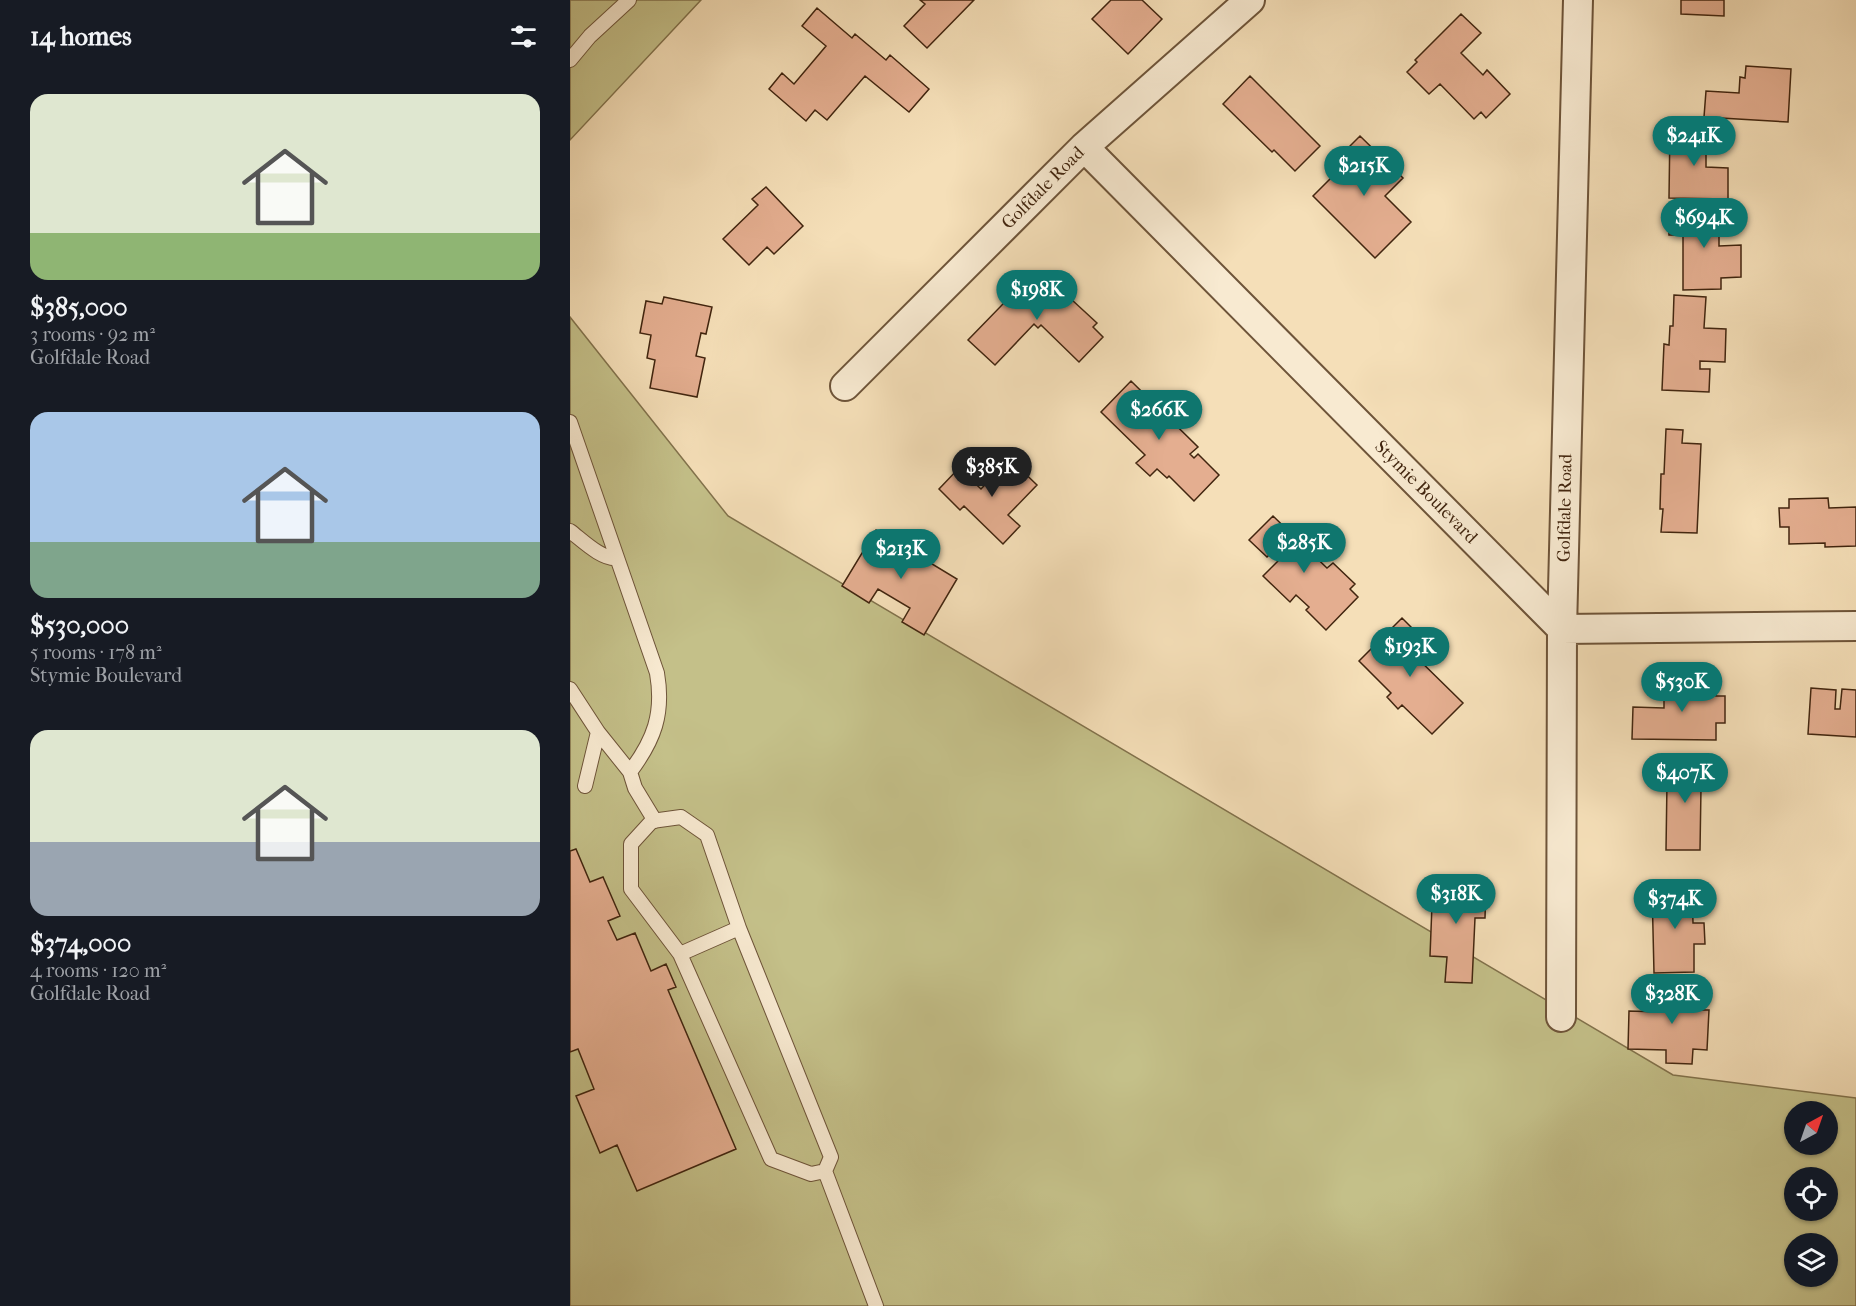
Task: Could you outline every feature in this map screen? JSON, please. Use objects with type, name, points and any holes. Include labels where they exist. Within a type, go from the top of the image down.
[{"type":"street","name":"Golfdale Road","points":[[845,386],[1084,147],[1250,0]]},
{"type":"street","name":"Golfdale Road","points":[[1561,1017],[1562,629],[1578,0]]},
{"type":"street","name":"Stymie Boulevard","points":[[1084,147],[1562,629]]},
{"type":"street","points":[[1562,629],[1856,626]]},
{"type":"lane","points":[[570,60],[590,36],[629,0]]},
{"type":"lane","points":[[570,422],[575,450],[617,558],[657,674],[660,693],[659,715],[651,740],[630,772]]},
{"type":"lane","points":[[570,531],[611,559],[617,558]]},
{"type":"lane","points":[[570,689],[598,732],[630,772],[635,788],[655,821]]},
{"type":"lane","points":[[585,786],[598,732]]},
{"type":"lane","points":[[825,1171],[812,1174],[771,1159],[680,954],[631,889],[631,844],[652,821],[681,817],[707,835],[740,928],[831,1157],[825,1171],[876,1306]]},
{"type":"lane","points":[[680,954],[740,928]]},
{"type":"shaded area","points":[[570,0],[701,0],[570,140]]},
{"type":"shaded area","points":[[570,317],[728,516],[1673,1075],[1856,1098],[1856,1306],[570,1306]]},
{"type":"building","points":[[920,0],[974,0],[927,48],[904,26],[925,4]]},
{"type":"building","points":[[1111,0],[1142,0],[1162,19],[1128,54],[1092,19]]},
{"type":"building","points":[[1681,0],[1724,0],[1724,16],[1681,14]]},
{"type":"building","points":[[817,8],[852,38],[855,34],[886,60],[890,55],[929,89],[909,112],[865,76],[827,120],[815,110],[806,121],[769,89],[782,73],[794,84],[826,46],[802,26]]},
{"type":"building","points":[[1461,14],[1481,33],[1461,53],[1483,75],[1487,70],[1510,94],[1486,118],[1481,112],[1474,119],[1440,84],[1429,94],[1407,72],[1417,62],[1415,60]]},
{"type":"building","points":[[1746,66],[1791,69],[1788,122],[1704,117],[1706,91],[1739,93],[1740,77],[1745,78]]},
{"type":"building","points":[[1250,76],[1320,146],[1295,171],[1223,104]]},
{"type":"building","points":[[1670,127],[1706,127],[1706,167],[1728,168],[1728,199],[1669,198]]},
{"type":"building","points":[[1360,136],[1403,178],[1385,196],[1411,222],[1375,258],[1313,196],[1339,170],[1333,163]]},
{"type":"building","points":[[766,187],[803,226],[774,254],[767,247],[749,265],[723,239],[758,205],[752,199]]},
{"type":"building","points":[[1668,209],[1719,209],[1719,246],[1741,245],[1741,277],[1721,278],[1721,289],[1683,290],[1683,235],[1669,235]]},
{"type":"building","points":[[1035,271],[1056,291],[1059,288],[1097,323],[1093,327],[1103,337],[1079,362],[1041,325],[1038,328],[1034,324],[995,365],[968,340]]},
{"type":"building","points":[[1674,295],[1706,297],[1704,328],[1726,329],[1725,362],[1700,361],[1700,369],[1710,369],[1709,392],[1662,390],[1664,344],[1669,345],[1670,326],[1673,326]]},
{"type":"building","points":[[664,297],[712,307],[706,334],[701,333],[696,356],[705,358],[697,397],[650,388],[655,360],[647,358],[651,335],[640,333],[646,301],[662,304]]},
{"type":"building","points":[[1131,381],[1198,447],[1190,454],[1194,458],[1198,454],[1219,475],[1194,501],[1169,476],[1167,478],[1157,469],[1150,476],[1136,463],[1145,455],[1101,412]]},
{"type":"building","points":[[1666,429],[1683,430],[1682,443],[1701,444],[1697,533],[1661,532],[1663,509],[1660,509],[1661,474],[1664,474]]},
{"type":"building","points":[[1010,459],[1037,485],[1008,515],[1020,526],[1003,544],[964,506],[960,510],[939,489],[959,468],[981,489]]},
{"type":"building","points":[[1828,498],[1829,508],[1856,507],[1856,546],[1825,547],[1825,543],[1789,544],[1789,527],[1780,527],[1779,508],[1789,508],[1789,499]]},
{"type":"building","points":[[1273,516],[1327,568],[1333,563],[1355,584],[1350,589],[1358,597],[1326,630],[1306,610],[1309,607],[1296,595],[1290,602],[1263,576],[1278,561],[1271,553],[1267,557],[1249,540]]},
{"type":"building","points":[[876,530],[957,579],[924,635],[902,622],[910,608],[878,589],[869,603],[842,586]]},
{"type":"building","points":[[1402,618],[1420,636],[1408,649],[1463,703],[1432,734],[1402,705],[1398,709],[1387,697],[1391,693],[1359,661]]},
{"type":"building","points":[[1664,681],[1716,681],[1716,696],[1725,696],[1725,723],[1716,723],[1716,740],[1632,739],[1633,707],[1664,708]]},
{"type":"building","points":[[1811,688],[1836,690],[1835,709],[1840,709],[1842,689],[1856,690],[1856,737],[1808,734]]},
{"type":"building","points":[[1673,758],[1706,758],[1705,788],[1701,788],[1700,850],[1666,850],[1667,782],[1672,782]]},
{"type":"building","points":[[576,849],[590,882],[603,877],[620,916],[608,921],[617,940],[635,933],[651,971],[666,964],[676,987],[668,990],[736,1149],[637,1191],[617,1145],[600,1153],[576,1096],[594,1089],[578,1049],[570,1052],[570,851]]},
{"type":"building","points":[[1433,879],[1486,882],[1485,918],[1475,918],[1472,983],[1445,982],[1447,957],[1430,956]]},
{"type":"building","points":[[1692,887],[1693,923],[1704,923],[1705,944],[1694,944],[1694,972],[1654,973],[1652,888]]},
{"type":"building","points":[[1662,984],[1699,985],[1698,1010],[1709,1010],[1707,1050],[1693,1049],[1692,1064],[1666,1063],[1666,1050],[1628,1049],[1629,1011],[1661,1012]]}]
